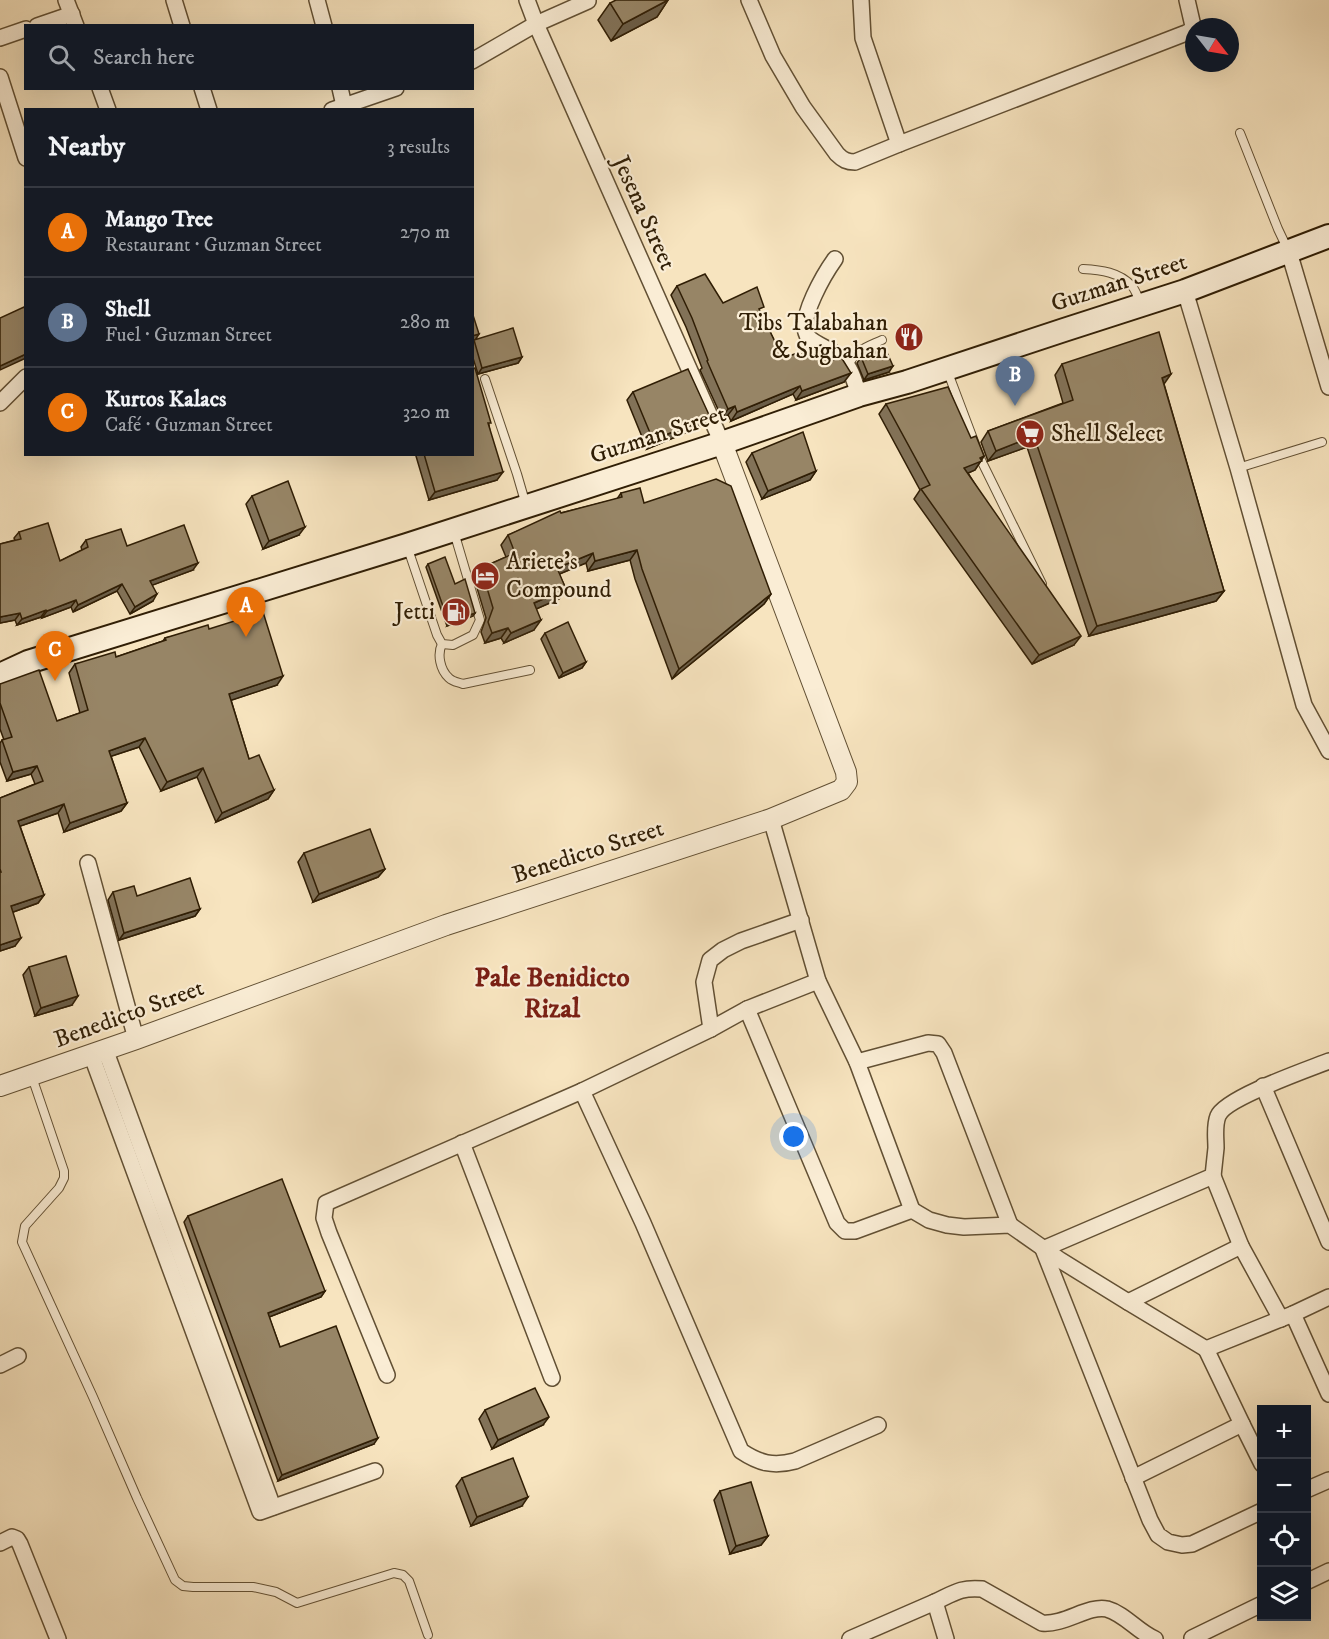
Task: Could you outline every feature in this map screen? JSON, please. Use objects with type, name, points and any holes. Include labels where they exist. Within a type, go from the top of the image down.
[{"type":"main road","name":"Guzman Street","points":[[0,675],[28,662],[454,530],[722,443],[859,395],[907,382],[1141,306],[1329,236]]},
{"type":"main road","points":[[0,661],[28,662]]},
{"type":"street","points":[[174,0],[181,24]]},
{"type":"street","points":[[317,0],[323,24]]},
{"type":"street","name":"Jesena Street","points":[[527,0],[722,443]]},
{"type":"street","points":[[749,0],[772,56],[803,107],[843,160],[848,162],[855,162],[1186,33],[1193,26],[1187,0]]},
{"type":"street","points":[[861,0],[863,38],[899,144]]},
{"type":"street","points":[[474,60],[536,24],[588,1]]},
{"type":"street","points":[[42,24],[71,13]]},
{"type":"street","points":[[0,38],[24,30]]},
{"type":"street","points":[[0,77],[24,152]]},
{"type":"street","points":[[101,90],[107,108]]},
{"type":"street","points":[[203,90],[208,108]]},
{"type":"street","points":[[340,90],[340,108],[390,90]]},
{"type":"street","points":[[1289,252],[1329,387]]},
{"type":"street","points":[[835,259],[813,300],[805,322],[806,334],[813,342],[843,359],[854,379],[859,395]]},
{"type":"street","points":[[1185,291],[1238,468],[1304,705],[1329,751]]},
{"type":"street","points":[[0,403],[24,379]]},
{"type":"street","name":"Benedicto Street","points":[[1,1084],[32,1076],[136,1039],[446,925],[771,819],[841,790],[847,782],[846,772],[722,443]]},
{"type":"street","points":[[771,819],[818,981],[857,1062],[912,1210],[929,1220],[947,1225],[964,1227],[1010,1225]]},
{"type":"street","points":[[88,863],[136,1039]]},
{"type":"street","points":[[711,1029],[704,981],[710,960],[741,941],[801,920]]},
{"type":"street","points":[[387,1375],[329,1233],[324,1218],[326,1203],[582,1091],[711,1029],[747,1009],[818,981]]},
{"type":"street","points":[[747,1009],[837,1222],[844,1230],[855,1231],[912,1210]]},
{"type":"street","points":[[857,1062],[928,1043],[938,1044],[944,1053],[1010,1225],[1043,1249],[1206,1349],[1260,1459]]},
{"type":"street","points":[[98,1052],[267,1510],[375,1471]]},
{"type":"street","points":[[1329,1061],[1263,1086],[1228,1106],[1219,1114],[1213,1176],[1242,1246],[1287,1316],[1329,1394]]},
{"type":"street","points":[[1263,1086],[1329,1242]]},
{"type":"street","points":[[582,1091],[643,1223],[741,1451],[763,1462],[781,1465],[878,1425]]},
{"type":"street","points":[[462,1143],[552,1378]]},
{"type":"street","points":[[1043,1249],[1213,1176]]},
{"type":"street","points":[[1128,1302],[1242,1246]]},
{"type":"street","points":[[1043,1249],[1133,1478],[1158,1535],[1168,1542],[1182,1545],[1192,1544],[1257,1512]]},
{"type":"street","points":[[1206,1349],[1329,1297]]},
{"type":"street","points":[[0,1365],[18,1356]]},
{"type":"street","points":[[1133,1478],[1242,1424]]},
{"type":"street","points":[[1311,1488],[1329,1480]]},
{"type":"street","points":[[0,1543],[12,1537],[17,1539],[58,1639]]},
{"type":"street","points":[[1311,1580],[1329,1571]]},
{"type":"street","points":[[850,1639],[964,1588],[982,1589],[1042,1623],[1060,1622],[1097,1608],[1103,1608],[1113,1611],[1155,1639]]},
{"type":"street","points":[[935,1602],[946,1639]]},
{"type":"street","points":[[1190,1639],[1257,1606]]},
{"type":"lane","points":[[1240,133],[1289,252]]},
{"type":"lane","points":[[1083,269],[1102,270],[1119,276],[1133,287],[1141,306]]},
{"type":"lane","points":[[848,366],[858,351],[882,340]]},
{"type":"lane","points":[[947,369],[981,460],[1023,542],[1047,596]]},
{"type":"lane","points":[[485,379],[526,506]]},
{"type":"lane","points":[[1238,468],[1323,442]]},
{"type":"lane","points":[[442,644],[453,645],[473,635],[480,620],[454,530]]},
{"type":"lane","points":[[407,545],[442,644]]},
{"type":"lane","points":[[442,644],[439,650],[440,662],[447,677],[453,681],[464,684],[530,670]]},
{"type":"lane","points":[[32,1076],[64,1178],[59,1188],[26,1226],[22,1242],[175,1580],[183,1586],[193,1587],[253,1587],[276,1592],[297,1603],[394,1573],[403,1575],[409,1581],[428,1635]]},
{"type":"building","points":[[616,0],[668,0],[623,24],[610,3]]},
{"type":"building","points":[[705,274],[723,303],[757,287],[764,307],[759,309],[783,358],[821,345],[828,362],[841,357],[851,373],[802,391],[800,386],[737,412],[735,406],[728,409],[677,286]]},
{"type":"building","points":[[24,307],[24,355],[0,366],[0,318]]},
{"type":"building","points":[[474,318],[479,334],[474,335]]},
{"type":"building","points":[[513,328],[522,357],[482,368],[474,340]]},
{"type":"building","points":[[1159,332],[1171,374],[1162,378],[1224,591],[1097,626],[1034,436],[996,451],[988,431],[1073,400],[1062,364]]},
{"type":"building","points":[[885,348],[893,366],[868,374],[861,357]]},
{"type":"building","points":[[474,368],[503,472],[435,492],[425,456],[474,456]]},
{"type":"building","points":[[688,369],[710,417],[653,440],[633,392]]},
{"type":"building","points":[[948,387],[971,438],[976,436],[984,456],[980,458],[982,461],[964,468],[1081,636],[1039,655],[921,489],[930,485],[886,404]]},
{"type":"building","points":[[803,432],[816,471],[768,491],[752,453]]},
{"type":"building","points":[[716,479],[731,486],[771,594],[679,669],[637,550],[595,561],[593,553],[557,568],[566,589],[534,603],[541,620],[511,633],[508,628],[492,633],[488,622],[493,608],[481,568],[515,553],[508,535],[560,511],[561,513],[622,497],[621,493],[640,488],[644,503]]},
{"type":"building","points":[[288,481],[305,527],[269,541],[252,496]]},
{"type":"building","points":[[48,523],[60,561],[88,547],[86,540],[121,529],[127,546],[184,525],[198,563],[150,581],[157,594],[135,607],[122,584],[78,605],[76,600],[22,619],[20,613],[0,617],[0,544],[21,539],[19,532]]},
{"type":"building","points":[[445,557],[455,584],[465,579],[475,613],[449,623],[428,564]]},
{"type":"building","points":[[263,612],[283,676],[229,694],[249,759],[259,755],[274,790],[222,813],[203,768],[167,782],[145,738],[109,751],[127,803],[70,823],[64,804],[18,821],[44,895],[11,906],[21,938],[0,945],[0,798],[43,781],[37,766],[13,772],[2,740],[12,737],[0,703],[0,684],[39,670],[57,721],[88,710],[75,664],[115,652],[116,657],[166,640],[165,638],[208,625],[209,629]]},
{"type":"building","points":[[568,622],[586,662],[563,673],[545,633]]},
{"type":"building","points":[[370,829],[385,869],[319,894],[304,853]]},
{"type":"building","points":[[190,878],[200,909],[124,933],[113,892],[134,886],[137,896]]},
{"type":"building","points":[[66,956],[78,996],[41,1008],[29,967]]},
{"type":"building","points":[[282,1179],[325,1291],[268,1313],[280,1347],[336,1326],[378,1438],[282,1475],[188,1216]]},
{"type":"building","points":[[535,1388],[549,1417],[498,1440],[485,1410]]},
{"type":"building","points":[[513,1458],[528,1497],[477,1517],[462,1478]]},
{"type":"building","points":[[751,1482],[768,1536],[736,1546],[720,1491]]},
{"type":"place","name":"Tibs Talabahan & Sugbahan","points":[[909,337]]},
{"type":"place","name":"Shell","points":[[1015,406]]},
{"type":"place","name":"Shell Select","points":[[1030,434]]},
{"type":"place","name":"Ariete's Compound","points":[[485,576]]},
{"type":"place","name":"Jetti","points":[[456,612]]},
{"type":"place","name":"Mango Tree","points":[[246,637]]},
{"type":"place","name":"Kurtos Kalacs","points":[[55,681]]},
{"type":"district","name":"Pale Benidicto Rizal","points":[[552,994]]}]
